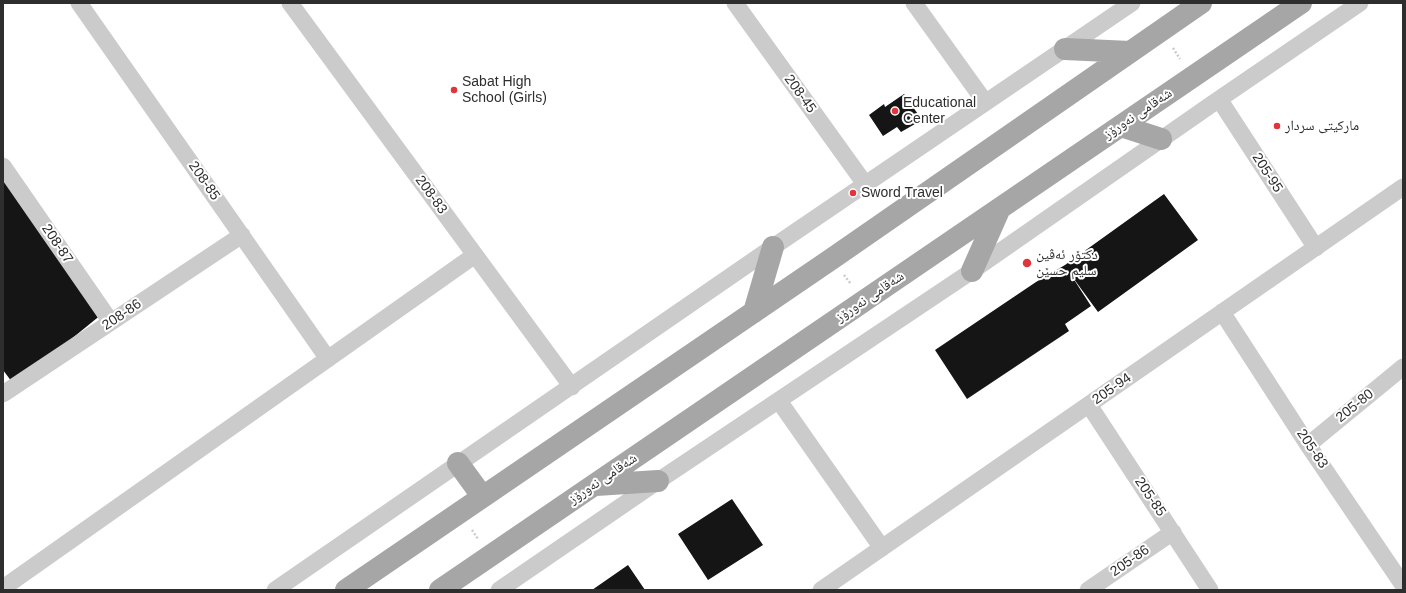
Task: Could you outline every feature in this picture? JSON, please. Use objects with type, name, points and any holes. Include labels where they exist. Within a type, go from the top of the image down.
[{"type":"main road","points":[[346,590],[754,312],[1201,3]]},
{"type":"main road","name":"شەقامی نەورۆز","points":[[440,590],[1301,3]]},
{"type":"main road","points":[[1065,49],[1130,52]]},
{"type":"main road","points":[[1121,126],[1161,139]]},
{"type":"main road","points":[[972,271],[1000,208]]},
{"type":"main road","points":[[754,312],[773,247]]},
{"type":"main road","points":[[458,463],[482,496]]},
{"type":"main road","points":[[595,485],[658,481]]},
{"type":"street","name":"208-85","points":[[79,3],[328,359]]},
{"type":"street","name":"208-83","points":[[290,3],[572,387]]},
{"type":"street","name":"208-45","points":[[735,3],[865,184]]},
{"type":"street","points":[[914,3],[985,102]]},
{"type":"street","points":[[276,590],[458,463],[572,387],[773,247],[1132,3]]},
{"type":"street","points":[[499,590],[658,481],[972,271],[1360,3]]},
{"type":"street","name":"205-95","points":[[1219,99],[1316,248]]},
{"type":"street","name":"208-87","points":[[3,166],[110,322]]},
{"type":"street","name":"205-94","points":[[821,590],[1403,187]]},
{"type":"street","name":"208-86","points":[[3,394],[242,235]]},
{"type":"street","points":[[3,588],[475,255]]},
{"type":"street","name":"205-83","points":[[1222,312],[1308,444],[1403,585]]},
{"type":"street","name":"205-80","points":[[1308,444],[1403,367]]},
{"type":"street","points":[[779,401],[882,548]]},
{"type":"street","name":"205-85","points":[[1088,405],[1210,590]]},
{"type":"street","name":"205-86","points":[[1088,590],[1173,532]]},
{"type":"path","points":[[1161,31],[1193,77]]},
{"type":"building","name":"Educational Center","points":[[904,94],[922,120],[901,132],[897,127],[883,136],[869,115],[884,104],[885,107]]},
{"type":"building","points":[[3,176],[102,314],[59,349],[12,382],[3,370]]},
{"type":"building","points":[[1164,194],[1198,240],[1098,312],[1071,275],[1091,306],[1065,324],[1069,331],[967,399],[935,350],[1036,282],[1065,265]]},
{"type":"building","points":[[732,499],[763,545],[708,580],[678,534]]},
{"type":"building","points":[[628,565],[645,590],[592,590]]},
{"type":"place","name":"Sabat High School (Girls)","points":[[454,90]]},
{"type":"place","name":"Educational Center","points":[[895,111]]},
{"type":"place","name":"ماركيتى سردار","points":[[1277,126]]},
{"type":"place","name":"Sword Travel","points":[[853,193]]},
{"type":"place","name":"دکتۆر ئەڤین سلیم حسێن","points":[[1027,263]]}]
